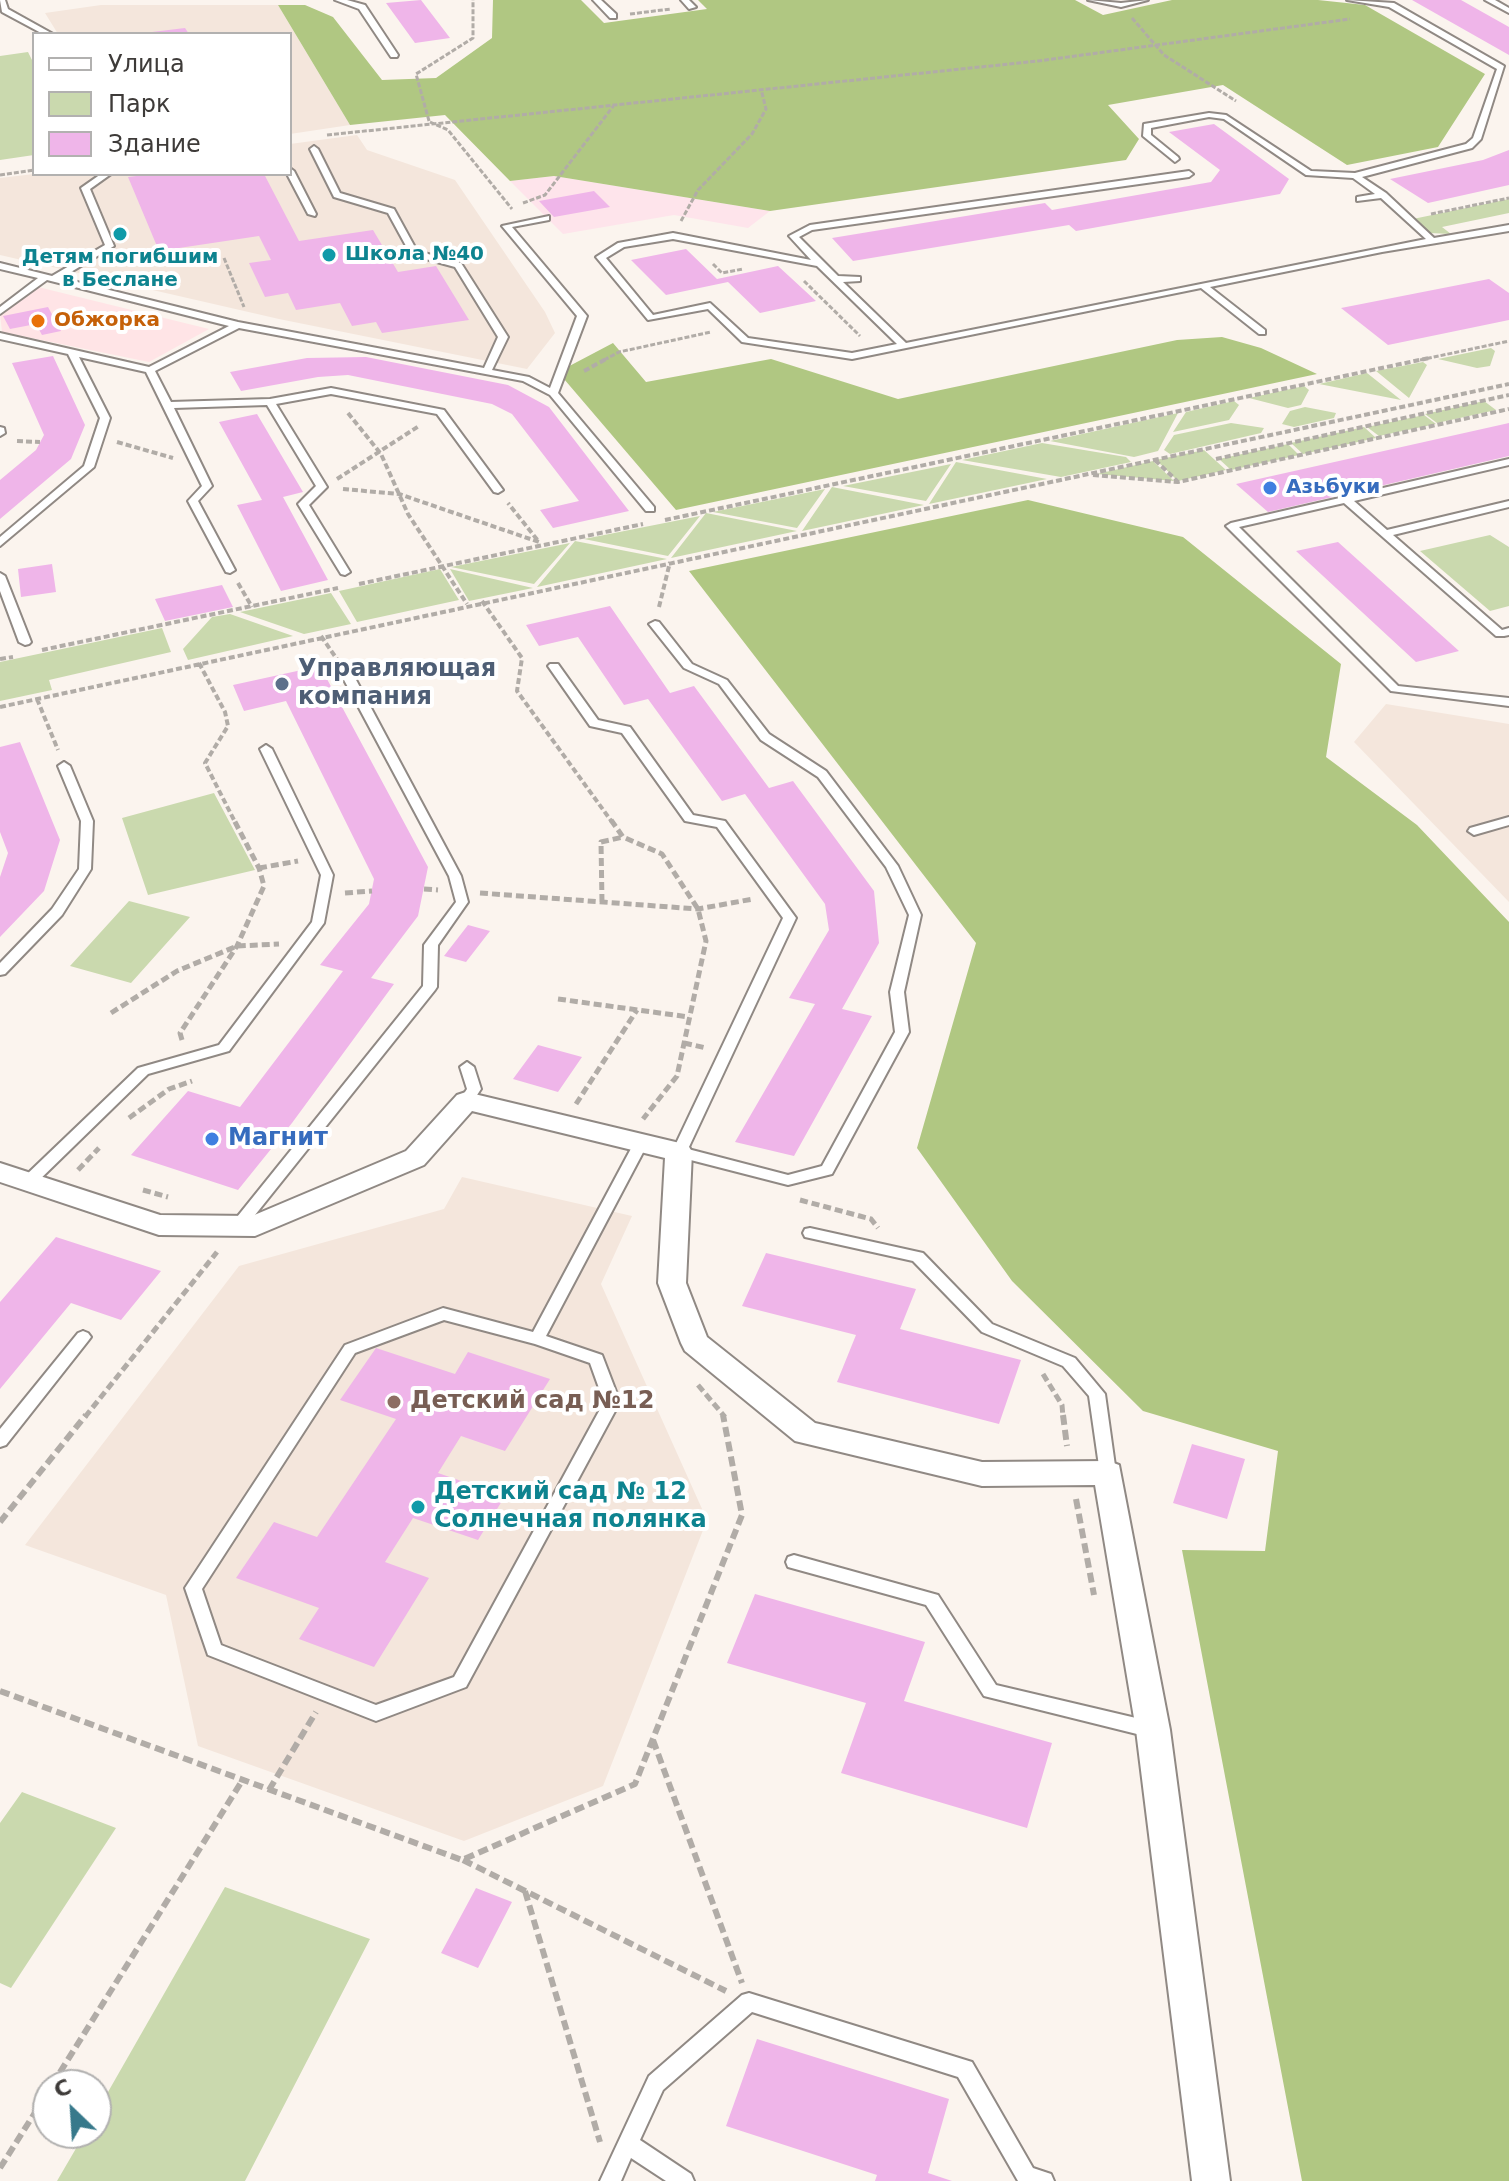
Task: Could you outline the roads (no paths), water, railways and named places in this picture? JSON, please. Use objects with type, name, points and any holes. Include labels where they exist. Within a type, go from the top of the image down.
[{"type":"street","points":[[26,1172],[159,1225],[255,1226],[415,1158],[466,1101],[641,1132],[679,1152],[672,1283],[695,1343],[806,1433],[982,1474],[1108,1473],[1153,1730],[1211,2181]]},
{"type":"lane","points":[[1,0],[5,10],[45,32]]},
{"type":"lane","points":[[339,0],[362,7],[394,55]]},
{"type":"lane","points":[[597,0],[613,16]]},
{"type":"lane","points":[[685,0],[692,7]]},
{"type":"lane","points":[[1092,0],[1121,5],[1144,0]]},
{"type":"lane","points":[[1175,159],[1147,136],[1147,126],[1209,115],[1226,117],[1309,173],[1355,176],[1469,146],[1477,139],[1501,68],[1391,5],[1351,0]]},
{"type":"lane","points":[[1489,0],[1509,11]]},
{"type":"lane","points":[[314,149],[337,195],[391,211],[414,253],[458,265],[503,337],[488,369]]},
{"type":"lane","points":[[904,346],[793,236],[825,226],[1189,174]]},
{"type":"lane","points":[[292,175],[312,214]]},
{"type":"lane","points":[[0,311],[50,278],[110,246],[85,188],[104,176]]},
{"type":"lane","points":[[1355,176],[1383,195],[1434,242]]},
{"type":"lane","points":[[1360,199],[1383,195]]},
{"type":"lane","points":[[546,218],[506,226],[582,316],[554,389]]},
{"type":"lane","points":[[820,264],[673,236],[621,245],[601,257],[651,318],[710,306],[745,340],[852,356],[1509,228]]},
{"type":"lane","points":[[0,266],[238,325],[488,369],[554,389],[650,509]]},
{"type":"lane","points":[[835,279],[857,279]]},
{"type":"lane","points":[[1204,286],[1262,332]]},
{"type":"lane","points":[[0,336],[150,370],[238,325]]},
{"type":"lane","points":[[0,543],[89,467],[105,418],[72,352]]},
{"type":"lane","points":[[150,370],[207,486],[193,501],[230,570]]},
{"type":"lane","points":[[168,405],[270,402],[331,391],[440,412],[498,490]]},
{"type":"lane","points":[[270,402],[322,487],[303,504],[345,572]]},
{"type":"lane","points":[[1509,462],[1231,526],[1395,689],[1509,702]]},
{"type":"lane","points":[[1348,501],[1500,634],[1509,631]]},
{"type":"lane","points":[[1386,533],[1509,504]]},
{"type":"lane","points":[[0,576],[25,642]]},
{"type":"lane","points":[[554,666],[594,723],[626,730],[689,818],[721,824],[790,918],[679,1152],[788,1180],[827,1170],[902,1032],[897,992],[915,915],[892,866],[822,774],[765,737],[723,682],[688,666],[655,624]]},
{"type":"lane","points":[[238,1226],[430,987],[431,945],[462,902],[455,876],[349,678]]},
{"type":"lane","points":[[26,1172],[143,1071],[224,1048],[318,923],[327,875],[266,749]]},
{"type":"lane","points":[[0,971],[57,912],[85,869],[87,821],[64,766]]},
{"type":"lane","points":[[1474,831],[1509,821]]},
{"type":"lane","points":[[466,1101],[474,1089],[467,1067]]},
{"type":"lane","points":[[537,1339],[641,1132]]},
{"type":"lane","points":[[810,1233],[918,1257],[987,1328],[1069,1362],[1097,1394],[1108,1473]]},
{"type":"lane","points":[[443,1314],[537,1339],[596,1359],[612,1402],[460,1682],[376,1713],[214,1650],[193,1588],[350,1349],[443,1314]]},
{"type":"lane","points":[[0,1441],[83,1337]]},
{"type":"lane","points":[[794,1562],[932,1600],[990,1691],[1153,1730]]},
{"type":"lane","points":[[611,2180],[656,2083],[749,2002],[965,2069],[1027,2177],[1044,2181]]},
{"type":"lane","points":[[627,2144],[684,2181]]},
{"type":"place","name":"Детям погибшим в Беслане","points":[[120,234]]},
{"type":"place","name":"Школа №40","points":[[329,255]]},
{"type":"place","name":"Обжорка","points":[[38,321]]},
{"type":"place","name":"Азьбуки","points":[[1270,488]]},
{"type":"place","name":"Управляющая компания","points":[[282,684]]},
{"type":"place","name":"Магнит","points":[[212,1139]]},
{"type":"place","name":"Детский сад №12","points":[[394,1402]]},
{"type":"place","name":"Детский сад № 12 Солнечная полянка","points":[[418,1507]]}]
